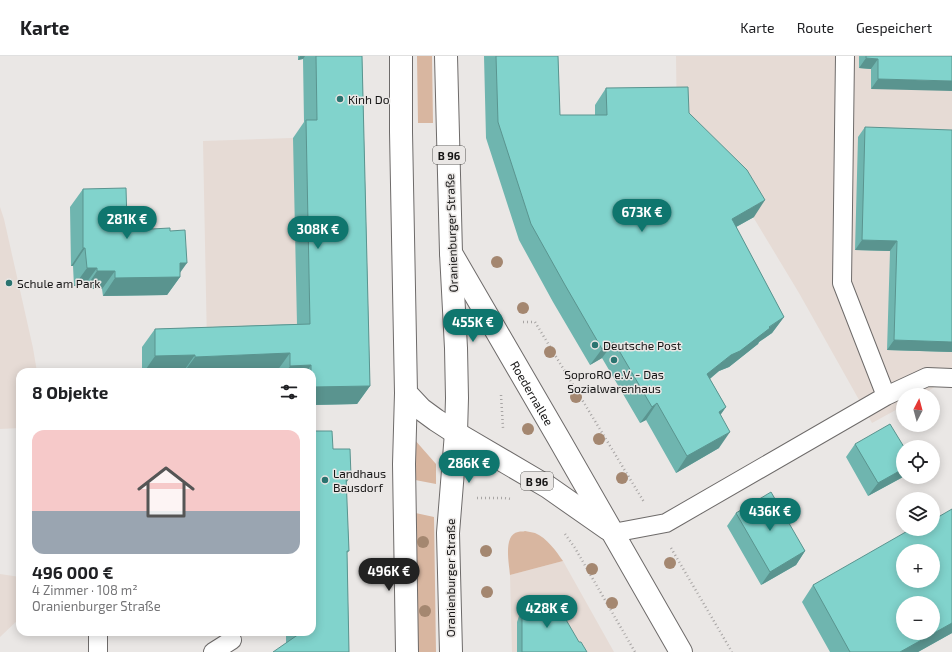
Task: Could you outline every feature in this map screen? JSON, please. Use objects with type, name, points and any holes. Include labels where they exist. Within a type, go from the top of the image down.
[{"type":"main road","points":[[401,56],[406,393],[404,464],[407,652]]},
{"type":"main road","name":"Oranienburger Straße","points":[[446,56],[451,253],[457,398],[456,433],[448,533],[451,652]]},
{"type":"main road","name":"Roedernallee","points":[[451,253],[681,652]]},
{"type":"main road","name":"B 96","points":[[406,393],[421,409],[456,433]]},
{"type":"main road","name":"Roedernallee","points":[[456,433],[548,487],[613,534]]},
{"type":"lane","points":[[846,56],[842,283],[886,396]]},
{"type":"lane","points":[[613,534],[666,522],[886,396],[927,377],[952,378]]},
{"type":"lane","points":[[98,636],[98,652]]},
{"type":"lane","points":[[213,652],[232,640]]},
{"type":"path","points":[[517,321],[535,322],[732,652]]},
{"type":"path","points":[[501,394],[503,430]]},
{"type":"path","points":[[560,529],[575,548],[635,652]]},
{"type":"shaded area","points":[[417,56],[432,56],[433,123],[418,123]]},
{"type":"shaded area","points":[[676,56],[952,56],[952,384],[940,384],[933,388],[896,388],[896,410],[872,423],[799,293],[735,187],[677,129]]},
{"type":"shaded area","points":[[351,136],[356,340],[207,345],[203,141]]},
{"type":"shaded area","name":"Schule am Park","points":[[0,207],[4,219],[36,368],[16,368],[16,428],[0,429]]},
{"type":"shaded area","points":[[414,439],[436,464],[436,484],[410,479]]},
{"type":"shaded area","points":[[411,512],[434,517],[436,652],[414,652]]},
{"type":"shaded area","points":[[525,531],[535,533],[543,538],[551,545],[563,561],[510,575],[508,550],[510,538],[513,534]]},
{"type":"shaded area","points":[[563,561],[614,652],[512,652],[510,575]]},
{"type":"shaded area","points":[[0,574],[16,576],[16,622],[0,637]]},
{"type":"building","points":[[316,56],[362,56],[370,386],[316,387],[316,368],[311,368],[311,365],[290,366],[290,353],[195,357],[195,355],[155,356],[155,329],[310,324],[306,120],[317,120]]},
{"type":"building","points":[[496,56],[558,56],[560,115],[607,115],[606,88],[688,87],[689,113],[747,170],[765,200],[732,219],[784,317],[707,374],[726,407],[719,412],[730,432],[687,456],[657,403],[652,407],[614,342],[602,349],[531,224],[498,122]]},
{"type":"building","points":[[866,56],[952,56],[952,81],[878,79],[878,59],[866,58]]},
{"type":"building","points":[[865,127],[952,130],[952,342],[894,340],[897,241],[862,240]]},
{"type":"building","points":[[126,188],[127,222],[133,222],[133,230],[170,228],[170,231],[185,230],[187,263],[180,263],[180,277],[115,278],[115,271],[97,271],[97,268],[87,268],[85,248],[83,248],[83,189]]},
{"type":"building","points":[[890,424],[900,440],[896,440],[896,473],[878,483],[855,444]]},
{"type":"building","points":[[316,431],[332,431],[333,449],[350,449],[351,476],[346,476],[349,551],[347,551],[349,652],[273,652],[296,636],[316,636]]},
{"type":"building","points":[[771,492],[805,551],[770,572],[736,513]]},
{"type":"building","points":[[952,509],[952,623],[940,630],[940,596],[896,596],[896,640],[922,640],[900,652],[850,652],[813,585],[899,536],[940,536],[940,516]]},
{"type":"building","points":[[543,598],[552,600],[558,606],[579,642],[581,642],[587,652],[522,652],[522,615],[524,609],[528,603],[535,599]]},
{"type":"place","name":"Kinh Do","points":[[340,99]]},
{"type":"place","name":"Schule am Park","points":[[9,283]]},
{"type":"place","name":"Deutsche Post","points":[[595,345]]},
{"type":"place","name":"SoproRO e.V. - Das Sozialwarenhaus","points":[[614,360]]},
{"type":"place","name":"Landhaus Bausdorf","points":[[325,480]]}]
